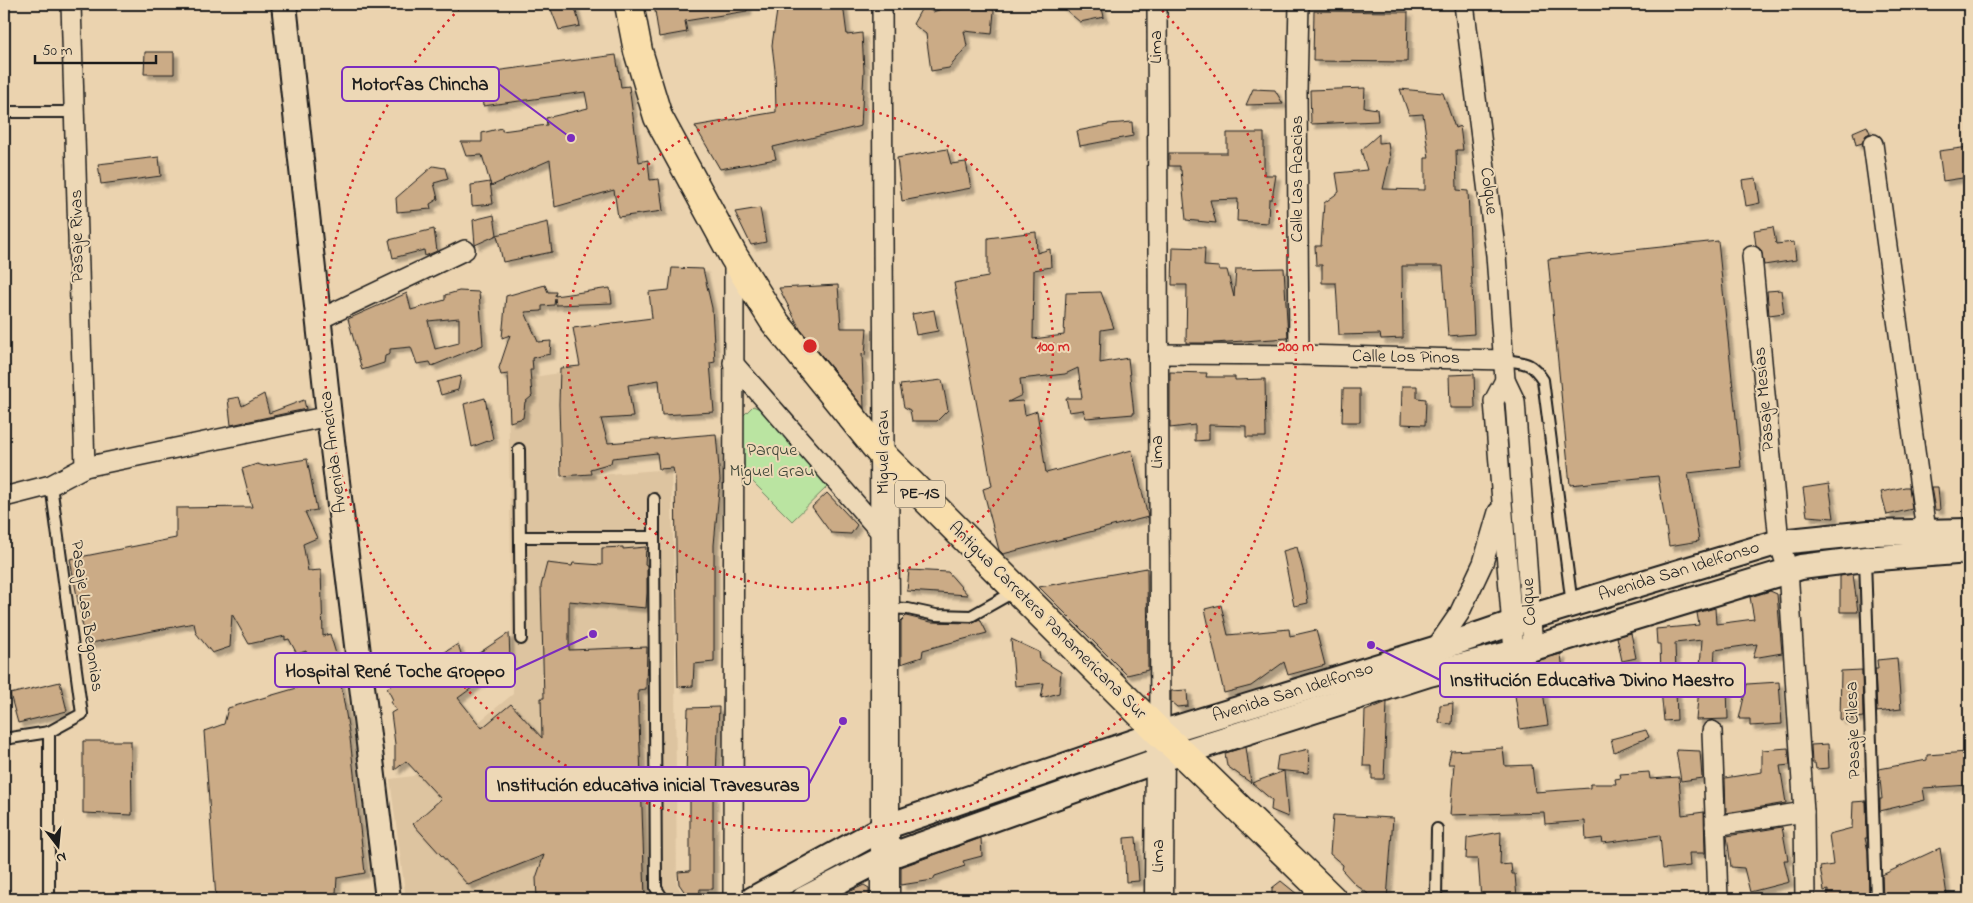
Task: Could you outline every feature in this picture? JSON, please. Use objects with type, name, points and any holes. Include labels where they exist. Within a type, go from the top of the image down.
[{"type":"highway","name":"Antigua Carretera Panamericana Sur","points":[[629,4],[638,51],[658,117],[734,257],[774,321],[884,457],[1160,734],[1171,757],[1332,899]]},
{"type":"main road","name":"Miguel Grau","points":[[884,457],[884,899]]},
{"type":"main road","name":"Lima","points":[[1159,899],[1171,757]]},
{"type":"street","name":"Pasaje Rivas","points":[[71,4],[76,112],[85,467]]},
{"type":"street","name":"Avenida America","points":[[284,4],[320,319],[329,416],[388,899]]},
{"type":"street","name":"Miguel Grau","points":[[882,4],[884,457]]},
{"type":"street","name":"Lima","points":[[1157,4],[1160,734]]},
{"type":"street","name":"Calle Las Acacias","points":[[1299,4],[1299,355]]},
{"type":"street","name":"Colque","points":[[1464,4],[1496,255],[1505,380],[1515,401],[1527,548],[1520,621]]},
{"type":"street","points":[[1873,144],[1926,531]]},
{"type":"street","points":[[320,319],[465,250]]},
{"type":"street","name":"Pasaje Mesías","points":[[1752,256],[1779,542],[1788,570],[1804,812],[1806,899]]},
{"type":"street","points":[[734,257],[733,895],[736,899]]},
{"type":"street","name":"Calle Los Pinos","points":[[1158,354],[1504,360]]},
{"type":"street","points":[[733,362],[884,536]]},
{"type":"street","name":"Colque","points":[[1505,380],[1494,402],[1501,501],[1523,650]]},
{"type":"street","points":[[733,410],[763,398]]},
{"type":"street","points":[[4,497],[51,485],[85,467],[329,416]]},
{"type":"street","name":"Colque","points":[[1435,649],[1459,614],[1483,563],[1501,501]]},
{"type":"street","name":"Avenida San Idelfonso","points":[[753,899],[884,828],[1160,734],[1779,542],[1860,534],[1969,530]]},
{"type":"street","name":"Avenida San Idelfonso","points":[[804,899],[884,858],[1171,757],[1429,674],[1523,650],[1801,567],[1865,559],[1969,551]]},
{"type":"street","points":[[1712,730],[1718,899]]},
{"type":"street","points":[[1715,826],[1804,812]]},
{"type":"lane","points":[[4,112],[76,112]]},
{"type":"lane","points":[[1504,360],[1528,363],[1536,369],[1543,380],[1572,605]]},
{"type":"lane","points":[[519,449],[521,639]]},
{"type":"lane","name":"Pasaje Las Begonias","points":[[4,739],[49,732],[82,714],[51,485]]},
{"type":"lane","points":[[654,499],[656,888],[663,899]]},
{"type":"lane","points":[[520,537],[654,537]]},
{"type":"lane","name":"Pasaje Cilesa","points":[[1865,559],[1876,899]]},
{"type":"lane","points":[[885,608],[971,616],[1017,590]]},
{"type":"lane","points":[[49,732],[49,899]]},
{"type":"lane","points":[[1436,899],[1437,829]]},
{"type":"shaded area","points":[[559,373],[559,478],[671,469],[677,884],[685,899],[406,899],[390,779],[413,776],[513,694],[508,381]]},
{"type":"green space","name":"Parque Miguel Grau","points":[[753,406],[774,415],[827,487],[792,521],[745,474],[740,419]]},
{"type":"building","points":[[549,4],[574,4],[580,26],[559,30]]},
{"type":"building","points":[[654,4],[747,4],[747,11],[685,21],[687,32],[659,37]]},
{"type":"building","points":[[778,4],[811,4],[812,7],[843,4],[847,35],[862,33],[864,71],[861,126],[773,147],[776,159],[720,169],[695,126],[776,112],[775,70],[772,45]]},
{"type":"building","points":[[954,4],[986,4],[994,11],[992,34],[964,31],[967,46],[949,68],[931,71],[926,34],[913,24],[923,6],[933,12]]},
{"type":"building","points":[[1059,4],[1101,4],[1104,17],[1080,22]]},
{"type":"building","points":[[1314,11],[1408,12],[1407,62],[1313,61]]},
{"type":"building","points":[[145,52],[174,52],[174,74],[144,74]]},
{"type":"building","points":[[616,55],[621,87],[629,86],[639,162],[648,160],[650,180],[659,179],[663,211],[618,217],[614,190],[555,207],[550,160],[491,186],[482,155],[466,156],[461,142],[482,142],[482,133],[502,128],[502,131],[547,125],[546,118],[588,108],[585,92],[483,106],[479,73]]},
{"type":"building","points":[[1365,88],[1364,107],[1377,109],[1378,121],[1311,124],[1310,90]]},
{"type":"building","points":[[1253,89],[1275,90],[1283,104],[1246,105]]},
{"type":"building","points":[[1400,89],[1443,93],[1455,128],[1460,126],[1463,150],[1456,150],[1457,190],[1468,191],[1474,334],[1448,336],[1443,266],[1402,266],[1403,338],[1381,339],[1380,334],[1339,335],[1336,283],[1322,283],[1322,265],[1316,265],[1315,246],[1321,246],[1324,203],[1339,192],[1336,173],[1367,170],[1361,150],[1379,134],[1379,143],[1388,142],[1390,159],[1383,189],[1425,190],[1425,158],[1429,158],[1423,114],[1409,115]]},
{"type":"building","points":[[1132,122],[1133,136],[1080,146],[1077,131],[1108,124]]},
{"type":"building","points":[[1867,126],[1870,133],[1866,135],[1862,143],[1856,145],[1853,132]]},
{"type":"building","points":[[1227,133],[1264,133],[1264,175],[1276,175],[1272,199],[1269,199],[1268,223],[1237,221],[1238,199],[1210,200],[1216,223],[1186,220],[1180,166],[1169,166],[1169,153],[1227,153]]},
{"type":"building","points":[[1969,147],[1969,177],[1943,181],[1939,151]]},
{"type":"building","points":[[947,149],[951,164],[966,162],[971,188],[902,201],[897,158]]},
{"type":"building","points":[[159,157],[161,176],[101,184],[98,164]]},
{"type":"building","points":[[433,166],[445,168],[448,179],[434,183],[438,199],[430,204],[431,209],[397,212],[396,198]]},
{"type":"building","points":[[1756,178],[1760,203],[1746,206],[1742,180]]},
{"type":"building","points":[[490,182],[493,204],[472,206],[471,185]]},
{"type":"building","points":[[760,208],[766,242],[751,245],[735,212]]},
{"type":"building","points":[[494,215],[497,235],[475,245],[473,220]]},
{"type":"building","points":[[548,222],[552,252],[503,262],[497,235]]},
{"type":"building","points":[[1773,227],[1776,244],[1794,242],[1796,260],[1764,265],[1761,250],[1756,246],[1754,230]]},
{"type":"building","points":[[434,229],[437,251],[425,256],[424,250],[393,258],[389,240]]},
{"type":"building","points":[[1036,232],[1037,253],[1050,249],[1051,267],[1034,270],[1033,339],[1064,335],[1066,293],[1101,292],[1114,328],[1101,330],[1100,363],[1128,358],[1134,414],[1086,418],[1083,410],[1069,412],[1066,398],[1082,398],[1078,368],[1065,374],[1020,379],[1022,395],[1008,402],[1023,401],[1025,415],[1037,411],[1046,473],[1132,450],[1148,517],[1003,554],[999,550],[983,489],[992,486],[954,283],[988,277],[988,238]]},
{"type":"building","points":[[1718,241],[1741,467],[1688,473],[1699,541],[1669,546],[1658,476],[1570,485],[1548,259]]},
{"type":"building","points":[[1173,247],[1205,248],[1204,266],[1219,267],[1219,270],[1227,270],[1234,297],[1236,269],[1284,268],[1288,338],[1186,343],[1187,285],[1172,285]]},
{"type":"building","points":[[672,268],[703,269],[712,308],[715,362],[710,363],[714,412],[662,415],[659,380],[628,385],[633,417],[601,419],[608,443],[716,434],[720,480],[714,545],[714,662],[694,664],[693,686],[678,687],[675,478],[673,468],[659,469],[657,453],[612,458],[611,463],[590,469],[591,474],[561,476],[559,404],[560,368],[580,366],[573,328],[652,318],[649,292],[669,290]]},
{"type":"building","points":[[545,285],[548,292],[556,292],[555,296],[610,288],[612,303],[556,305],[555,298],[554,305],[542,306],[542,311],[525,312],[538,342],[551,341],[550,354],[532,358],[533,370],[530,370],[532,396],[525,402],[523,418],[510,422],[508,374],[501,375],[499,368],[510,335],[502,338],[506,296]]},
{"type":"building","points":[[838,285],[841,328],[867,328],[865,355],[862,354],[864,408],[800,329],[779,288]]},
{"type":"building","points":[[1781,290],[1784,313],[1769,315],[1767,291]]},
{"type":"building","points":[[459,291],[479,292],[483,345],[432,366],[430,362],[417,364],[411,347],[390,349],[390,354],[385,356],[384,363],[362,370],[348,319],[407,293],[411,310],[445,300],[445,295]],"holes":[[[459,318],[459,343],[435,349],[428,321]]]},
{"type":"building","points":[[934,310],[938,331],[916,335],[912,314]]},
{"type":"building","points":[[1170,372],[1207,373],[1206,377],[1235,377],[1235,380],[1265,379],[1266,437],[1246,437],[1246,426],[1209,425],[1209,440],[1195,441],[1195,425],[1170,428]]},
{"type":"building","points":[[1474,374],[1475,408],[1450,408],[1449,375]]},
{"type":"building","points":[[461,376],[458,390],[441,395],[437,382]]},
{"type":"building","points":[[942,380],[948,410],[937,421],[912,421],[910,410],[904,407],[900,385]]},
{"type":"building","points":[[1402,386],[1417,386],[1417,398],[1426,399],[1425,425],[1401,424]]},
{"type":"building","points":[[1343,389],[1360,389],[1360,422],[1342,422]]},
{"type":"building","points":[[264,394],[269,413],[304,400],[306,409],[231,425],[228,399],[239,397],[242,406]]},
{"type":"building","points":[[485,398],[493,439],[472,447],[464,404]]},
{"type":"building","points":[[307,459],[317,510],[305,512],[317,538],[303,544],[308,571],[321,570],[323,636],[330,634],[340,667],[338,667],[350,738],[365,873],[337,878],[336,893],[295,899],[216,899],[204,731],[224,724],[228,708],[314,683],[306,651],[297,654],[289,639],[285,640],[285,636],[249,644],[232,614],[230,647],[212,653],[196,633],[194,623],[86,644],[70,559],[176,538],[176,508],[252,507],[242,469],[257,464],[264,466]]},
{"type":"building","points":[[1829,484],[1834,518],[1807,516],[1803,488]]},
{"type":"building","points":[[1909,487],[1912,509],[1887,515],[1881,492]]},
{"type":"building","points":[[1931,487],[1938,487],[1940,510],[1935,510]]},
{"type":"building","points":[[827,493],[857,525],[851,534],[831,533],[812,507]]},
{"type":"building","points":[[623,547],[623,549],[646,547],[646,608],[569,601],[569,650],[647,647],[646,689],[638,690],[645,899],[537,899],[536,878],[544,855],[468,885],[413,824],[441,799],[406,761],[395,770],[395,744],[391,713],[396,710],[390,702],[393,700],[387,688],[458,644],[464,663],[509,633],[510,660],[458,698],[482,728],[511,704],[542,738],[541,698],[544,698],[541,586],[547,563],[572,566],[573,563],[602,565],[602,548]]},
{"type":"building","points":[[1297,547],[1304,574],[1308,603],[1294,606],[1283,551]]},
{"type":"building","points":[[1147,568],[1148,670],[1127,675],[1039,587]]},
{"type":"building","points":[[909,570],[948,572],[968,595],[907,591]]},
{"type":"building","points":[[1853,574],[1858,612],[1840,612],[1840,576]]},
{"type":"building","points":[[1770,591],[1777,594],[1782,653],[1753,658],[1757,644],[1715,650],[1714,665],[1700,667],[1702,640],[1675,643],[1676,672],[1661,674],[1660,644],[1657,644],[1656,629],[1699,625],[1697,613],[1715,608],[1716,624],[1754,619],[1750,597]]},
{"type":"building","points":[[1221,605],[1228,635],[1289,629],[1290,636],[1316,630],[1325,665],[1288,675],[1284,662],[1251,686],[1224,693],[1205,609]]},
{"type":"building","points":[[906,616],[931,622],[971,623],[980,619],[987,633],[923,650],[922,657],[901,664],[901,621]]},
{"type":"building","points":[[1631,633],[1636,658],[1622,661],[1617,637]]},
{"type":"building","points":[[1011,639],[1039,652],[1040,659],[1061,672],[1059,693],[1041,698],[1044,683],[1015,686]]},
{"type":"building","points":[[1561,654],[1565,689],[1543,692],[1548,725],[1520,729],[1511,668]]},
{"type":"building","points":[[1897,658],[1901,709],[1877,712],[1875,669],[1878,669],[1877,660]]},
{"type":"building","points":[[1862,670],[1863,717],[1840,720],[1841,671]]},
{"type":"building","points":[[60,682],[67,711],[18,723],[10,694]]},
{"type":"building","points":[[1779,682],[1782,724],[1750,726],[1750,719],[1739,719],[1747,684]]},
{"type":"building","points":[[1727,686],[1728,719],[1696,720],[1699,688]]},
{"type":"building","points":[[1676,689],[1677,720],[1664,721],[1661,690]]},
{"type":"building","points":[[1187,690],[1188,706],[1177,707],[1171,702],[1171,691]]},
{"type":"building","points":[[1387,702],[1384,779],[1372,779],[1372,766],[1363,766],[1365,711]]},
{"type":"building","points":[[1453,703],[1452,724],[1439,723],[1440,705]]},
{"type":"building","points":[[719,707],[716,776],[713,776],[713,889],[700,889],[699,899],[688,897],[679,884],[678,872],[690,871],[690,776],[686,776],[688,708]]},
{"type":"building","points":[[1646,730],[1649,737],[1614,752],[1611,739]]},
{"type":"building","points":[[83,741],[131,741],[132,815],[83,813]]},
{"type":"building","points":[[1828,744],[1829,768],[1816,769],[1815,763],[1812,763],[1811,745]]},
{"type":"building","points":[[1246,747],[1251,783],[1227,766],[1225,753]]},
{"type":"building","points":[[1503,748],[1505,766],[1532,765],[1535,792],[1590,788],[1590,784],[1616,784],[1615,779],[1621,778],[1620,774],[1649,772],[1650,779],[1679,777],[1682,815],[1704,812],[1705,853],[1689,853],[1690,866],[1663,869],[1660,835],[1603,843],[1602,838],[1586,840],[1585,821],[1545,824],[1544,812],[1450,815],[1454,764],[1448,764],[1451,751]]},
{"type":"building","points":[[1788,748],[1790,765],[1780,766],[1786,803],[1726,813],[1725,778],[1762,772],[1762,750]]},
{"type":"building","points":[[1309,749],[1308,773],[1276,770],[1278,756]]},
{"type":"building","points":[[1676,750],[1700,751],[1702,778],[1681,781]]},
{"type":"building","points":[[1967,752],[1969,785],[1923,788],[1925,800],[1880,811],[1880,799],[1882,799],[1879,769],[1927,760],[1927,755]]},
{"type":"building","points":[[1284,771],[1288,817],[1271,810],[1272,800],[1252,783]]},
{"type":"building","points":[[1866,801],[1867,838],[1865,838],[1868,851],[1869,899],[1828,899],[1828,890],[1824,891],[1820,867],[1833,865],[1829,834],[1852,828],[1853,802]]},
{"type":"building","points":[[1333,815],[1393,818],[1387,899],[1375,899],[1355,884],[1342,870],[1343,865],[1330,854]]},
{"type":"building","points":[[1782,827],[1788,860],[1784,860],[1789,882],[1750,892],[1744,868],[1731,867],[1727,836]]},
{"type":"building","points":[[1501,832],[1500,865],[1511,864],[1512,874],[1515,874],[1517,899],[1481,899],[1478,859],[1466,859],[1467,838]]},
{"type":"building","points":[[1136,837],[1139,881],[1126,882],[1124,838]]},
{"type":"building","points":[[981,838],[982,856],[963,861],[965,866],[935,876],[933,880],[901,885],[901,867]]},
{"type":"building","points":[[1940,848],[1947,896],[1941,899],[1883,899],[1882,875]]},
{"type":"building","points":[[1281,881],[1303,899],[1272,899],[1272,888]]},
{"type":"building","points":[[864,885],[869,888],[869,899],[834,899]]},
{"type":"place","name":"Motorfas Chincha","points":[[571,138]]},
{"type":"place","name":"Hospital René Toche Groppo","points":[[593,634]]},
{"type":"place","name":"Institución Educativa Divino Maestro","points":[[1371,645]]},
{"type":"place","name":"Institución educativa inicial Travesuras","points":[[843,721]]}]
